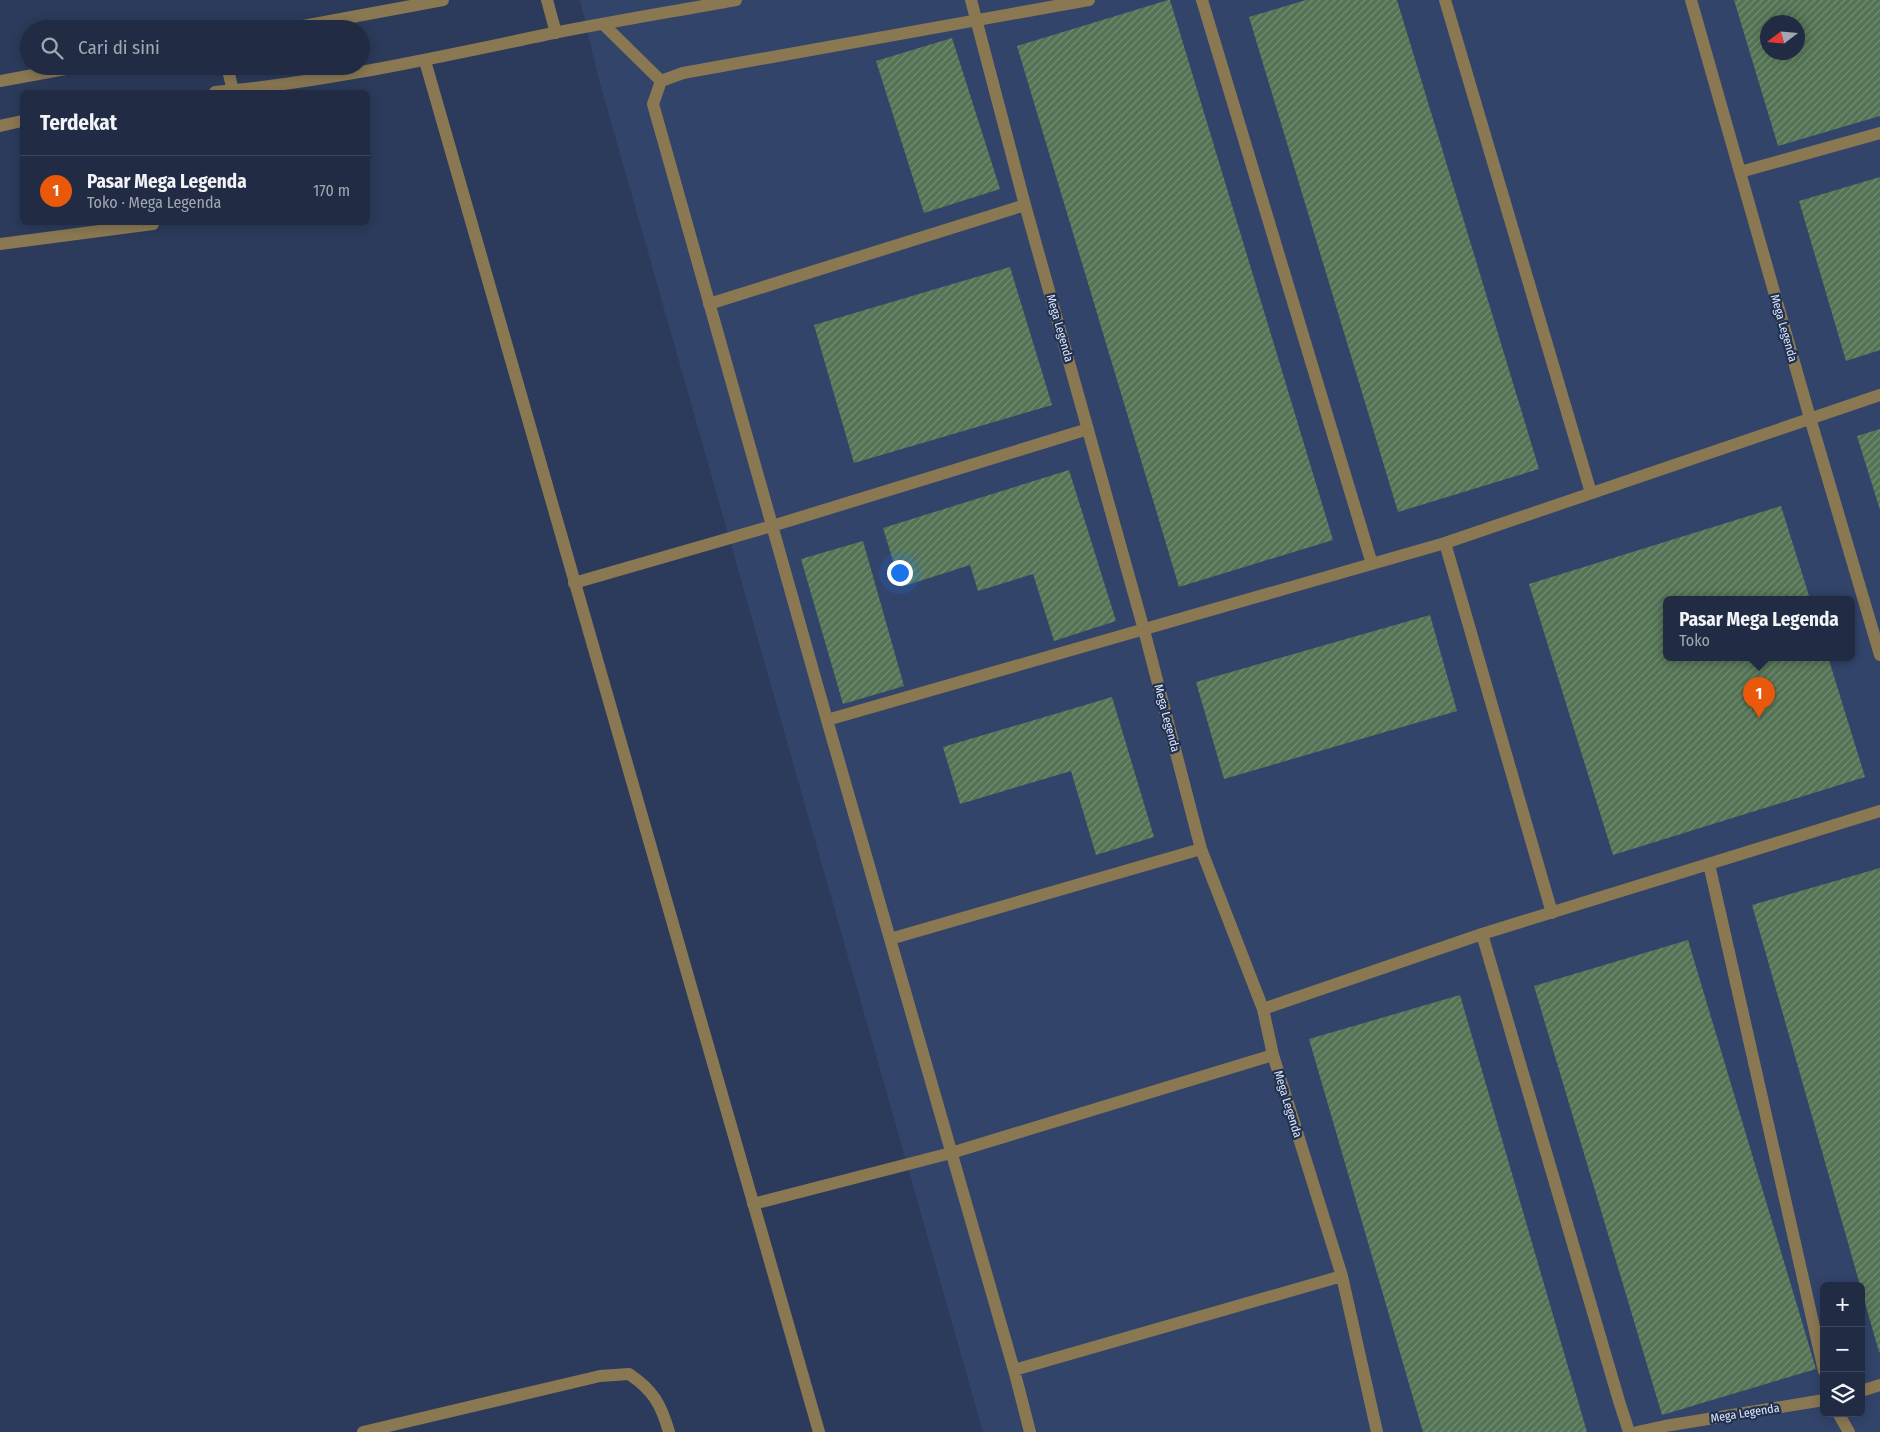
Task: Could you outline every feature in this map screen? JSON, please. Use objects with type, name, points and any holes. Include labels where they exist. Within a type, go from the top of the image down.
[{"type":"street","points":[[335,20],[443,0]]},
{"type":"street","points":[[547,0],[556,33]]},
{"type":"street","points":[[370,70],[425,61],[556,33],[736,0]]},
{"type":"street","name":"Mega Legenda","points":[[971,0],[1025,205],[1144,630],[1201,849],[1262,1009],[1273,1055],[1342,1276],[1377,1432]]},
{"type":"street","points":[[661,81],[683,74],[976,19],[1089,0]]},
{"type":"street","points":[[1202,0],[1372,564]]},
{"type":"street","points":[[1445,0],[1591,493]]},
{"type":"street","name":"Mega Legenda","points":[[1691,0],[1810,418],[1879,648]]},
{"type":"street","points":[[603,24],[661,81]]},
{"type":"street","points":[[425,61],[819,1432]]},
{"type":"street","points":[[0,81],[33,75]]},
{"type":"street","points":[[229,75],[232,90]]},
{"type":"street","points":[[238,90],[335,75]]},
{"type":"street","points":[[661,81],[653,104],[827,720],[1014,1370],[1030,1432]]},
{"type":"street","points":[[0,126],[20,121]]},
{"type":"street","points":[[1740,172],[1880,133]]},
{"type":"street","points":[[710,304],[1025,205]]},
{"type":"street","points":[[0,244],[145,225]]},
{"type":"street","points":[[827,720],[1445,543],[1810,418],[1880,396]]},
{"type":"street","points":[[574,583],[772,526],[1088,429]]},
{"type":"street","points":[[1445,543],[1552,913]]},
{"type":"street","points":[[1262,1009],[1482,934],[1880,811]]},
{"type":"street","points":[[890,938],[1201,849]]},
{"type":"street","points":[[1709,864],[1820,1353]]},
{"type":"street","points":[[1482,934],[1629,1432]]},
{"type":"street","points":[[753,1204],[951,1153],[1273,1055]]},
{"type":"street","points":[[1014,1370],[1342,1276]]},
{"type":"street","points":[[363,1432],[600,1376],[629,1374],[644,1384],[654,1395],[663,1412],[669,1432]]},
{"type":"street","points":[[1865,1390],[1880,1385]]},
{"type":"street","name":"Mega Legenda","points":[[1637,1432],[1820,1401]]},
{"type":"street","points":[[1840,1417],[1849,1432]]},
{"type":"shaded area","points":[[580,0],[1880,0],[1880,1432],[983,1432],[598,76]]},
{"type":"building","points":[[1170,0],[1333,540],[1179,587],[1017,46]]},
{"type":"building","points":[[1306,0],[1397,0],[1539,469],[1398,512],[1249,17]]},
{"type":"building","points":[[1734,0],[1880,0],[1880,116],[1778,146]]},
{"type":"building","points":[[952,38],[1000,189],[924,213],[876,61]]},
{"type":"building","points":[[1880,177],[1880,350],[1846,361],[1799,201]]},
{"type":"building","points":[[1010,267],[1052,405],[854,463],[814,325]]},
{"type":"building","points":[[1880,429],[1880,510],[1857,436]]},
{"type":"building","points":[[1069,470],[1116,621],[1054,641],[1033,574],[978,591],[970,565],[901,587],[883,528]]},
{"type":"building","points":[[1781,506],[1809,596],[1663,596],[1663,661],[1829,661],[1865,777],[1613,855],[1529,584]]},
{"type":"building","points":[[863,541],[904,686],[843,704],[801,559]]},
{"type":"building","points":[[1430,615],[1457,711],[1224,779],[1196,682]]},
{"type":"building","points":[[1112,697],[1154,837],[1096,855],[1071,771],[960,804],[943,747]]},
{"type":"building","points":[[1880,868],[1880,1352],[1865,1303],[1865,1282],[1859,1282],[1752,905]]},
{"type":"building","points":[[1688,940],[1816,1369],[1662,1415],[1534,986]]},
{"type":"building","points":[[1460,995],[1587,1432],[1423,1432],[1309,1039]]},
{"type":"place","name":"Pasar Mega Legenda","points":[[1759,718]]}]
